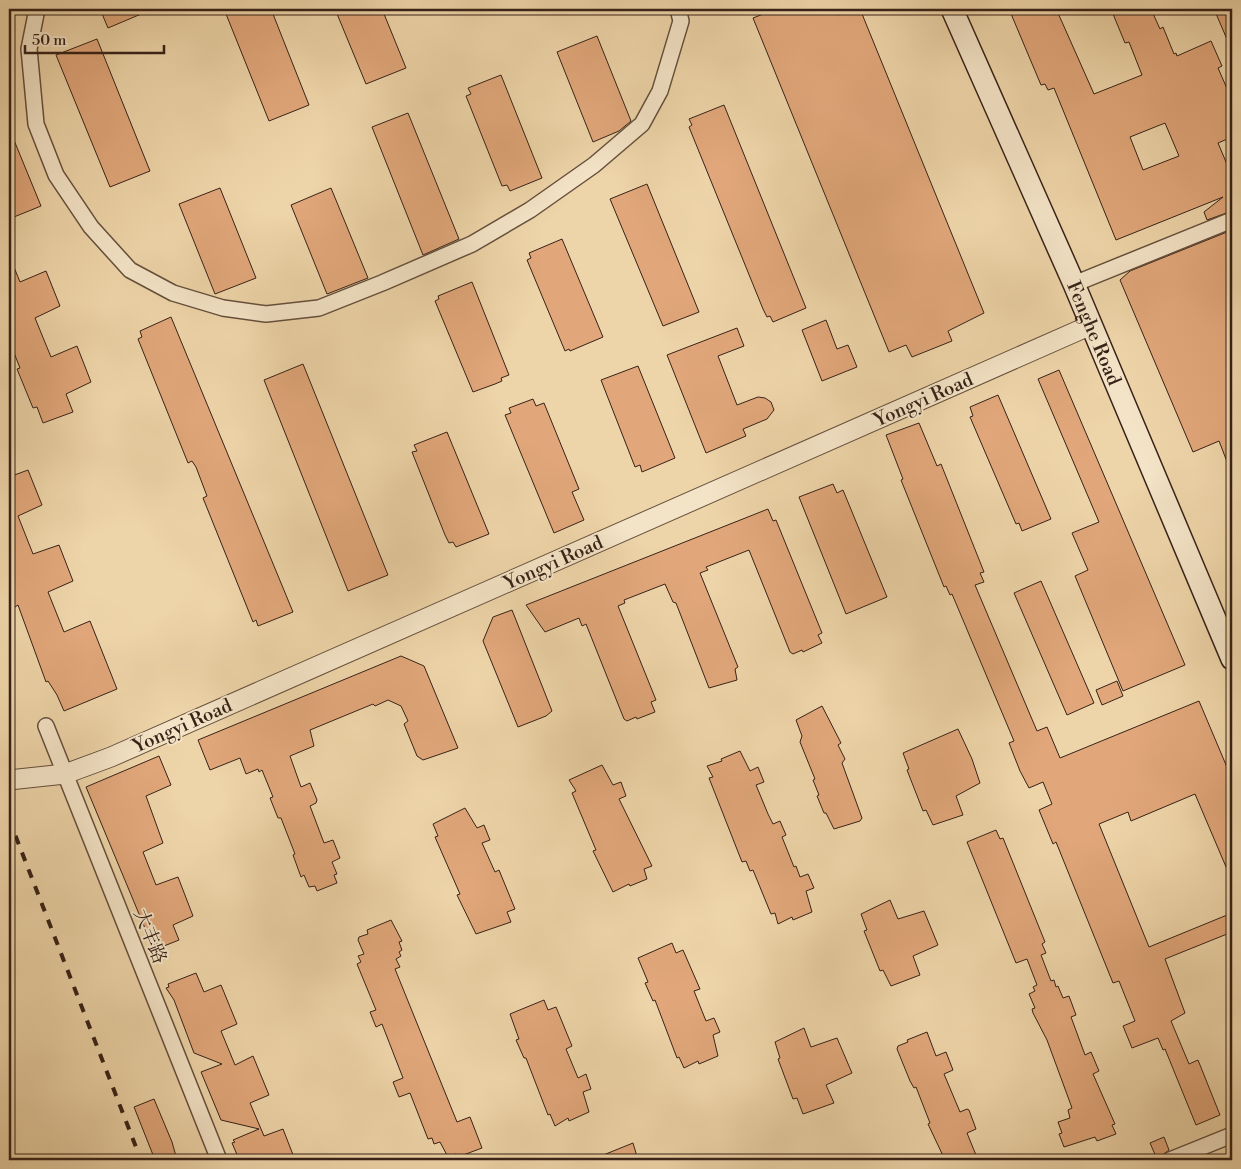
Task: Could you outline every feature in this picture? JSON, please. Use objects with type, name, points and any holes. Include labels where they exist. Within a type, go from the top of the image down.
[{"type":"main road","name":"Fenghe Road","points":[[952,9],[1074,284],[1232,659]]},
{"type":"street","points":[[37,9],[29,49],[36,124],[56,175],[91,227],[130,270],[173,293],[223,308],[266,314],[318,308],[472,244],[530,210],[594,165],[642,124],[660,92],[681,21],[678,9]]},
{"type":"street","points":[[1074,284],[1232,220]]},
{"type":"street","name":"Yongyi Road","points":[[9,780],[65,774],[111,757],[1091,325]]},
{"type":"street","name":"大丰路","points":[[46,726],[219,1160]]},
{"type":"street","points":[[1170,1160],[1232,1135]]},
{"type":"building","points":[[100,9],[153,9],[108,28]]},
{"type":"building","points":[[224,9],[271,9],[309,105],[269,121]]},
{"type":"building","points":[[335,9],[382,9],[406,68],[366,84]]},
{"type":"building","points":[[776,9],[835,9],[838,15],[853,9],[860,9],[984,313],[948,331],[952,341],[912,357],[906,345],[889,352],[753,18]]},
{"type":"building","points":[[1009,9],[1052,9],[1055,15],[1058,13],[1094,94],[1142,75],[1129,42],[1125,43],[1113,14],[1116,13],[1114,9],[1151,9],[1160,29],[1163,27],[1174,54],[1176,53],[1177,56],[1211,41],[1222,66],[1218,68],[1232,100],[1232,137],[1218,143],[1229,169],[1232,168],[1232,211],[1207,220],[1204,212],[1223,197],[1116,240],[1054,88],[1048,90],[1045,84],[1041,85]],"holes":[[[1165,123],[1179,156],[1143,170],[1130,137]]]},
{"type":"building","points":[[1214,9],[1232,9],[1232,51]]},
{"type":"building","points":[[597,36],[631,121],[619,131],[593,142],[557,52]]},
{"type":"building","points":[[97,39],[150,171],[110,187],[56,55]]},
{"type":"building","points":[[501,75],[542,178],[510,191],[507,185],[502,186],[466,96],[471,94],[468,88]]},
{"type":"building","points":[[724,105],[806,308],[773,322],[770,316],[767,317],[763,309],[689,127],[692,125],[689,119]]},
{"type":"building","points":[[408,113],[459,239],[423,255],[372,127]]},
{"type":"building","points":[[9,128],[41,206],[9,219]]},
{"type":"building","points":[[647,184],[699,312],[663,326],[610,199]]},
{"type":"building","points":[[220,188],[256,278],[215,294],[179,204]]},
{"type":"building","points":[[331,188],[368,278],[327,294],[291,205]]},
{"type":"building","points":[[1232,230],[1231,472],[1219,441],[1193,452],[1120,280],[1130,271]]},
{"type":"building","points":[[562,239],[603,337],[570,351],[569,349],[565,351],[527,260],[531,258],[529,253]]},
{"type":"building","points":[[9,255],[20,282],[46,271],[60,306],[35,318],[51,357],[77,346],[91,382],[66,394],[73,412],[43,423],[37,407],[33,408],[17,369],[20,368],[9,340]]},
{"type":"building","points":[[472,282],[509,375],[501,378],[502,381],[473,392],[435,301],[439,299],[438,296]]},
{"type":"building","points":[[171,317],[293,612],[258,626],[256,620],[253,622],[203,498],[207,496],[196,467],[192,461],[188,463],[138,339],[142,337],[140,331]]},
{"type":"building","points":[[826,320],[837,349],[848,345],[857,367],[822,381],[802,330]]},
{"type":"building","points":[[737,328],[744,346],[718,356],[737,405],[758,397],[765,398],[771,402],[774,410],[767,419],[743,429],[746,436],[706,453],[667,355]]},
{"type":"building","points":[[303,364],[388,575],[348,591],[264,380]]},
{"type":"building","points":[[638,366],[675,458],[642,472],[640,465],[635,467],[601,380]]},
{"type":"building","points":[[1059,370],[1185,665],[1123,691],[1075,576],[1088,570],[1072,533],[1099,522],[1038,379]]},
{"type":"building","points":[[998,395],[1051,519],[1022,531],[1019,523],[1016,524],[970,417],[973,416],[970,407]]},
{"type":"building","points":[[533,399],[536,406],[544,403],[579,489],[572,492],[584,520],[554,533],[505,415],[511,413],[509,408]]},
{"type":"building","points":[[919,423],[937,466],[941,464],[984,572],[980,573],[984,582],[975,585],[1037,731],[1047,727],[1060,758],[1199,701],[1232,779],[1232,881],[1195,794],[1131,821],[1128,812],[1099,824],[1149,947],[1232,913],[1232,932],[1165,959],[1185,1013],[1171,1021],[1189,1064],[1198,1060],[1220,1115],[1196,1125],[1165,1049],[1163,1050],[1158,1038],[1132,1048],[1123,1026],[1135,1021],[1119,981],[1113,983],[1056,842],[1053,844],[1039,810],[1052,804],[1043,782],[1029,788],[1020,771],[1009,743],[1014,741],[952,594],[950,595],[946,586],[944,587],[901,480],[903,479],[886,435]]},
{"type":"building","points":[[447,432],[489,534],[456,547],[453,542],[449,543],[445,535],[412,452],[417,451],[414,445]]},
{"type":"building","points":[[28,470],[42,505],[18,516],[33,554],[59,545],[73,581],[48,592],[64,632],[90,621],[117,689],[64,711],[57,695],[48,681],[46,682],[18,605],[15,607],[9,591],[9,477]]},
{"type":"building","points":[[833,484],[837,493],[843,490],[887,597],[846,614],[799,497]]},
{"type":"building","points":[[768,509],[773,521],[776,520],[822,633],[818,635],[822,643],[803,652],[802,650],[793,654],[790,652],[749,550],[706,567],[708,570],[700,573],[738,667],[735,669],[737,680],[709,688],[676,603],[673,602],[665,584],[624,600],[625,603],[618,606],[656,700],[651,702],[655,712],[627,721],[624,719],[586,624],[582,626],[579,618],[545,632],[526,605]]},
{"type":"building","points":[[1041,581],[1094,703],[1067,715],[1014,593]]},
{"type":"building","points":[[512,610],[552,711],[546,716],[518,727],[483,641],[493,617]]},
{"type":"building","points":[[401,656],[424,666],[458,748],[423,760],[417,756],[404,724],[408,721],[401,706],[388,700],[375,706],[373,704],[310,730],[314,746],[290,756],[301,787],[310,783],[317,800],[316,803],[310,806],[324,843],[333,840],[340,858],[332,862],[337,874],[334,875],[337,883],[317,891],[315,886],[309,887],[304,875],[301,877],[293,855],[295,854],[281,818],[278,818],[270,798],[273,797],[262,770],[259,772],[258,769],[246,774],[240,758],[210,770],[198,740]]},
{"type":"building","points":[[1117,681],[1123,696],[1102,705],[1096,690]]},
{"type":"building","points":[[822,706],[841,743],[838,745],[845,759],[842,763],[862,818],[860,821],[834,829],[826,813],[824,813],[817,796],[819,795],[813,780],[815,779],[800,742],[802,736],[796,720]]},
{"type":"building","points":[[958,729],[972,759],[980,783],[956,796],[963,815],[933,825],[926,810],[923,811],[907,770],[909,769],[903,753]]},
{"type":"building","points":[[740,751],[750,771],[758,767],[764,782],[756,785],[768,814],[773,824],[780,821],[786,835],[782,837],[794,867],[796,866],[800,877],[808,874],[814,888],[806,891],[812,912],[793,920],[792,917],[778,924],[775,913],[771,914],[753,870],[750,871],[746,861],[742,862],[709,778],[713,777],[707,766],[722,761],[721,759]]},
{"type":"building","points":[[159,756],[171,785],[146,796],[163,843],[143,852],[156,885],[178,877],[193,916],[173,925],[179,940],[159,948],[157,943],[152,945],[86,787]]},
{"type":"building","points":[[602,765],[613,785],[621,782],[626,796],[619,799],[652,866],[644,869],[647,879],[630,886],[629,884],[613,892],[593,851],[596,850],[572,793],[576,791],[569,780]]},
{"type":"building","points":[[465,808],[477,828],[484,825],[490,840],[482,843],[495,872],[499,870],[515,909],[507,912],[511,922],[476,934],[457,895],[460,894],[435,837],[438,836],[433,824]]},
{"type":"building","points":[[996,830],[1000,839],[1003,838],[1045,942],[1042,944],[1046,953],[1041,955],[1051,981],[1054,980],[1063,998],[1069,996],[1076,1015],[1071,1017],[1085,1055],[1091,1052],[1099,1071],[1093,1074],[1115,1124],[1112,1125],[1116,1134],[1097,1141],[1095,1137],[1064,1147],[1059,1134],[1062,1133],[1058,1122],[1070,1118],[1068,1110],[1072,1108],[1047,1040],[1033,1013],[1032,1009],[1035,1008],[1029,994],[1035,991],[1033,987],[1037,985],[1027,959],[1016,963],[967,842]]},
{"type":"building","points":[[890,900],[898,919],[924,911],[938,945],[913,956],[920,975],[891,986],[883,970],[880,971],[864,931],[867,930],[861,914]]},
{"type":"building","points":[[391,920],[402,941],[399,942],[402,950],[399,952],[401,956],[396,959],[400,967],[395,969],[457,1122],[470,1117],[482,1148],[458,1157],[456,1154],[448,1157],[440,1142],[434,1144],[432,1138],[428,1139],[410,1093],[399,1097],[393,1082],[403,1078],[382,1024],[376,1027],[370,1012],[376,1010],[357,964],[361,962],[358,956],[364,954],[358,940],[359,937],[368,934],[367,930]]},
{"type":"building","points":[[672,943],[676,953],[683,950],[700,989],[694,991],[706,1021],[714,1018],[720,1032],[713,1035],[718,1056],[699,1064],[698,1061],[684,1068],[679,1057],[677,1058],[655,1000],[653,1001],[645,983],[648,982],[638,958]]},
{"type":"building","points":[[196,973],[204,992],[221,985],[237,1024],[221,1031],[235,1065],[253,1056],[269,1095],[250,1103],[264,1136],[283,1129],[295,1160],[243,1160],[241,1156],[238,1157],[232,1143],[235,1142],[233,1140],[259,1129],[221,1120],[201,1072],[222,1064],[194,1053],[174,1000],[166,988],[169,987],[168,984]]},
{"type":"building","points":[[544,1000],[548,1010],[556,1007],[572,1046],[566,1049],[578,1078],[586,1074],[591,1089],[583,1092],[589,1112],[569,1121],[568,1118],[555,1126],[550,1114],[548,1115],[526,1058],[524,1058],[516,1040],[519,1039],[510,1014]]},
{"type":"building","points":[[804,1028],[811,1047],[837,1038],[852,1073],[826,1085],[834,1103],[803,1114],[797,1098],[793,1099],[778,1059],[780,1058],[775,1042]]},
{"type":"building","points":[[927,1032],[936,1056],[946,1052],[953,1070],[944,1074],[960,1112],[969,1110],[976,1129],[967,1133],[978,1160],[945,1160],[928,1124],[930,1123],[916,1087],[914,1088],[910,1081],[897,1049],[898,1046],[908,1042],[907,1040]]},
{"type":"building","points":[[154,1099],[172,1142],[177,1160],[155,1160],[134,1107]]},
{"type":"building","points":[[1164,1137],[1169,1150],[1157,1159],[1150,1143]]},
{"type":"building","points":[[633,1143],[638,1160],[591,1160]]},
{"type":"railway","points":[[9,819],[141,1160]]}]
